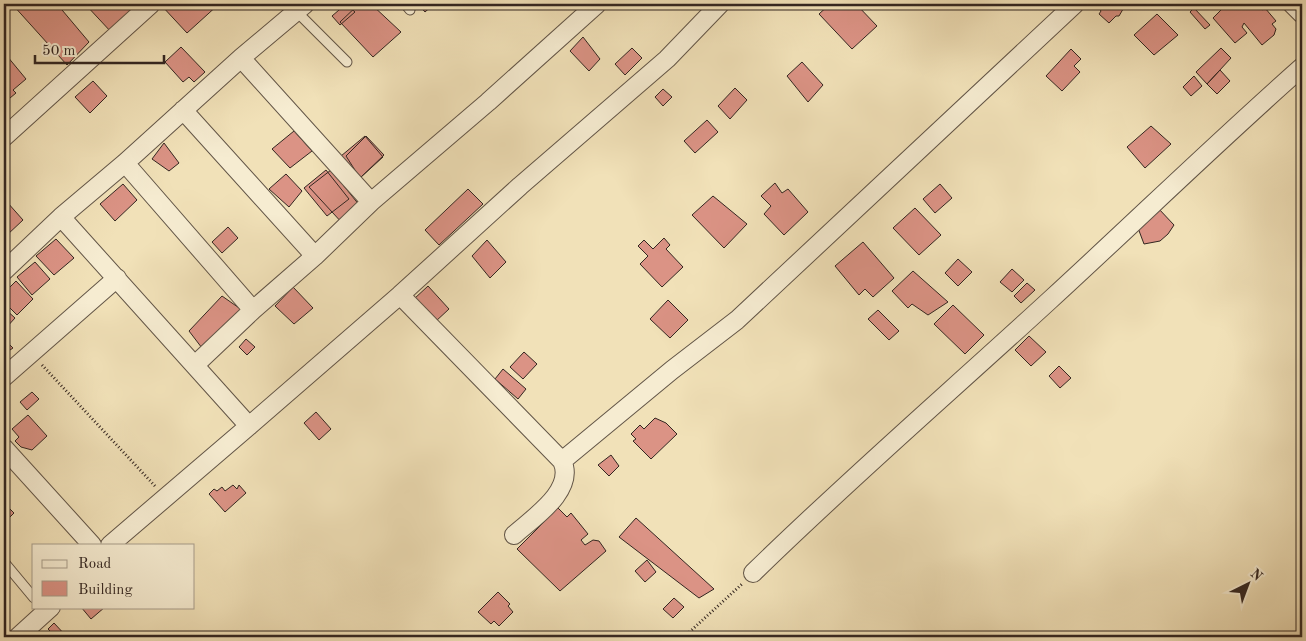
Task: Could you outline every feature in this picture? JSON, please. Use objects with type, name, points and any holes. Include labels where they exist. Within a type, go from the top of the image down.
[{"type":"street","points":[[4,137],[151,4]]},
{"type":"street","points":[[195,365],[253,310],[315,256],[371,202],[488,102],[597,4]]},
{"type":"street","points":[[111,544],[400,295],[520,186],[667,59],[720,4]]},
{"type":"street","points":[[562,461],[672,370],[737,320],[1075,4]]},
{"type":"street","points":[[1292,4],[1302,14]]},
{"type":"street","points":[[4,271],[61,217],[125,164],[240,58],[301,8]]},
{"type":"street","points":[[240,58],[371,202]]},
{"type":"street","points":[[753,573],[880,453],[1077,275],[1250,113],[1302,67]]},
{"type":"street","points":[[183,110],[315,256]]},
{"type":"street","points":[[125,164],[253,310]]},
{"type":"street","points":[[61,217],[249,426]]},
{"type":"street","points":[[4,377],[117,278]]},
{"type":"street","points":[[400,295],[562,461],[566,470],[564,483],[554,499],[514,536]]},
{"type":"street","points":[[4,448],[91,544]]},
{"type":"street","points":[[18,637],[46,609]]},
{"type":"lane","points":[[301,8],[347,62]]},
{"type":"lane","points":[[4,562],[32,596]]},
{"type":"path","points":[[31,353],[166,497]]},
{"type":"path","points":[[684,637],[753,573]]},
{"type":"building","points":[[12,4],[47,4],[51,9],[57,4],[89,42],[67,65]]},
{"type":"building","points":[[85,4],[144,4],[112,33]]},
{"type":"building","points":[[162,4],[219,4],[187,33]]},
{"type":"building","points":[[346,4],[355,12],[340,25],[332,16]]},
{"type":"building","points":[[359,4],[371,4],[401,32],[373,57],[340,22]]},
{"type":"building","points":[[418,4],[434,4],[425,12]]},
{"type":"building","points":[[830,4],[856,4],[877,26],[852,49],[819,14]]},
{"type":"building","points":[[1102,4],[1126,4],[1119,16],[1116,16],[1109,23],[1099,14],[1101,11],[1099,8]]},
{"type":"building","points":[[1227,4],[1259,4],[1261,6],[1259,7],[1263,10],[1265,8],[1276,21],[1272,24],[1276,29],[1274,35],[1262,45],[1244,23],[1242,27],[1247,33],[1235,43],[1213,18]]},
{"type":"building","points":[[1194,8],[1210,25],[1205,29],[1190,12]]},
{"type":"building","points":[[1157,14],[1178,35],[1154,55],[1134,35]]},
{"type":"building","points":[[583,37],[600,59],[589,71],[570,51]]},
{"type":"building","points":[[181,47],[205,72],[194,82],[189,77],[183,82],[165,62]]},
{"type":"building","points":[[632,48],[642,58],[625,75],[615,64]]},
{"type":"building","points":[[1221,48],[1231,58],[1207,84],[1196,72]]},
{"type":"building","points":[[1071,49],[1081,59],[1074,66],[1080,72],[1062,91],[1046,76]]},
{"type":"building","points":[[7,56],[26,79],[13,90],[16,93],[4,103],[4,59]]},
{"type":"building","points":[[802,62],[823,85],[808,102],[787,76]]},
{"type":"building","points":[[1220,70],[1230,81],[1217,94],[1207,84]]},
{"type":"building","points":[[1194,76],[1202,86],[1191,96],[1183,87]]},
{"type":"building","points":[[93,81],[107,96],[90,113],[75,97]]},
{"type":"building","points":[[735,88],[747,100],[730,119],[718,106]]},
{"type":"building","points":[[663,89],[672,97],[663,106],[655,97]]},
{"type":"building","points":[[707,120],[718,132],[695,153],[684,141]]},
{"type":"building","points":[[1151,126],[1171,144],[1145,168],[1127,147]]},
{"type":"building","points":[[294,131],[312,151],[290,168],[272,149]]},
{"type":"building","points":[[365,136],[383,157],[360,178],[341,156]]},
{"type":"building","points":[[366,136],[384,155],[360,178],[346,156]]},
{"type":"building","points":[[164,143],[179,163],[169,171],[152,159]]},
{"type":"building","points":[[326,170],[349,199],[327,216],[304,188]]},
{"type":"building","points":[[331,170],[360,206],[344,225],[309,187]]},
{"type":"building","points":[[286,174],[302,191],[289,207],[269,189]]},
{"type":"building","points":[[775,183],[782,193],[788,189],[808,212],[784,235],[764,214],[771,206],[761,196]]},
{"type":"building","points":[[123,184],[137,200],[115,221],[100,204]]},
{"type":"building","points":[[940,184],[952,198],[935,213],[923,199]]},
{"type":"building","points":[[468,189],[483,204],[439,245],[425,230]]},
{"type":"building","points":[[713,196],[747,224],[724,248],[692,215]]},
{"type":"building","points":[[7,202],[23,220],[7,235],[4,231],[4,205]]},
{"type":"building","points":[[915,208],[941,235],[919,255],[893,228]]},
{"type":"building","points":[[1158,208],[1174,225],[1160,241],[1144,244],[1138,228]]},
{"type":"building","points":[[228,227],[238,238],[222,253],[212,242]]},
{"type":"building","points":[[664,238],[670,245],[666,249],[683,267],[662,287],[640,264],[648,256],[638,246],[644,240],[653,249]]},
{"type":"building","points":[[56,239],[74,258],[54,275],[36,256]]},
{"type":"building","points":[[487,240],[506,262],[490,278],[472,256]]},
{"type":"building","points":[[863,242],[894,278],[873,297],[865,289],[859,295],[835,266]]},
{"type":"building","points":[[958,259],[972,272],[958,286],[945,273]]},
{"type":"building","points":[[35,262],[50,279],[32,295],[17,277]]},
{"type":"building","points":[[1012,269],[1024,280],[1012,292],[1000,282]]},
{"type":"building","points":[[913,271],[948,302],[928,315],[912,304],[908,308],[892,291]]},
{"type":"building","points":[[16,281],[33,299],[17,315],[4,302],[4,293]]},
{"type":"building","points":[[1027,283],[1035,290],[1021,303],[1014,296]]},
{"type":"building","points":[[428,286],[449,309],[435,322],[414,299]]},
{"type":"building","points":[[293,287],[313,308],[294,324],[275,306]]},
{"type":"building","points":[[222,296],[242,310],[202,348],[189,331]]},
{"type":"building","points":[[668,300],[688,320],[670,338],[650,319]]},
{"type":"building","points":[[953,305],[984,335],[965,354],[934,324]]},
{"type":"building","points":[[4,308],[15,318],[5,329],[4,327]]},
{"type":"building","points":[[878,310],[899,331],[889,340],[868,319]]},
{"type":"building","points":[[1029,336],[1046,352],[1031,366],[1015,350]]},
{"type":"building","points":[[4,339],[13,348],[4,354]]},
{"type":"building","points":[[246,339],[255,347],[247,355],[239,347]]},
{"type":"building","points":[[524,352],[537,364],[523,379],[510,367]]},
{"type":"building","points":[[1059,366],[1071,378],[1060,388],[1049,376]]},
{"type":"building","points":[[503,369],[526,389],[518,399],[495,379]]},
{"type":"building","points":[[32,392],[39,399],[27,410],[20,402]]},
{"type":"building","points":[[316,412],[331,429],[319,440],[304,423]]},
{"type":"building","points":[[28,415],[47,436],[32,450],[21,447],[15,441],[19,437],[12,429]]},
{"type":"building","points":[[655,418],[666,423],[677,434],[651,459],[633,441],[636,439],[631,434],[640,425],[644,429]]},
{"type":"building","points":[[611,455],[619,466],[609,476],[598,465]]},
{"type":"building","points":[[4,466],[9,472],[4,477]]},
{"type":"building","points":[[233,485],[237,489],[239,485],[246,493],[225,512],[209,494],[214,489],[217,491],[222,487],[225,491]]},
{"type":"building","points":[[4,503],[14,513],[4,523]]},
{"type":"building","points":[[558,508],[567,517],[571,513],[588,534],[581,540],[585,545],[593,540],[599,541],[606,551],[560,591],[517,549]]},
{"type":"building","points":[[636,518],[714,589],[699,598],[619,537]]},
{"type":"building","points":[[647,560],[656,572],[645,582],[635,571]]},
{"type":"building","points":[[498,592],[510,604],[508,606],[513,612],[499,626],[494,621],[491,624],[478,612]]},
{"type":"building","points":[[674,598],[684,607],[673,618],[663,609]]},
{"type":"building","points":[[82,608],[104,608],[91,619]]},
{"type":"building","points":[[54,623],[67,637],[43,637],[50,631],[48,629]]}]
